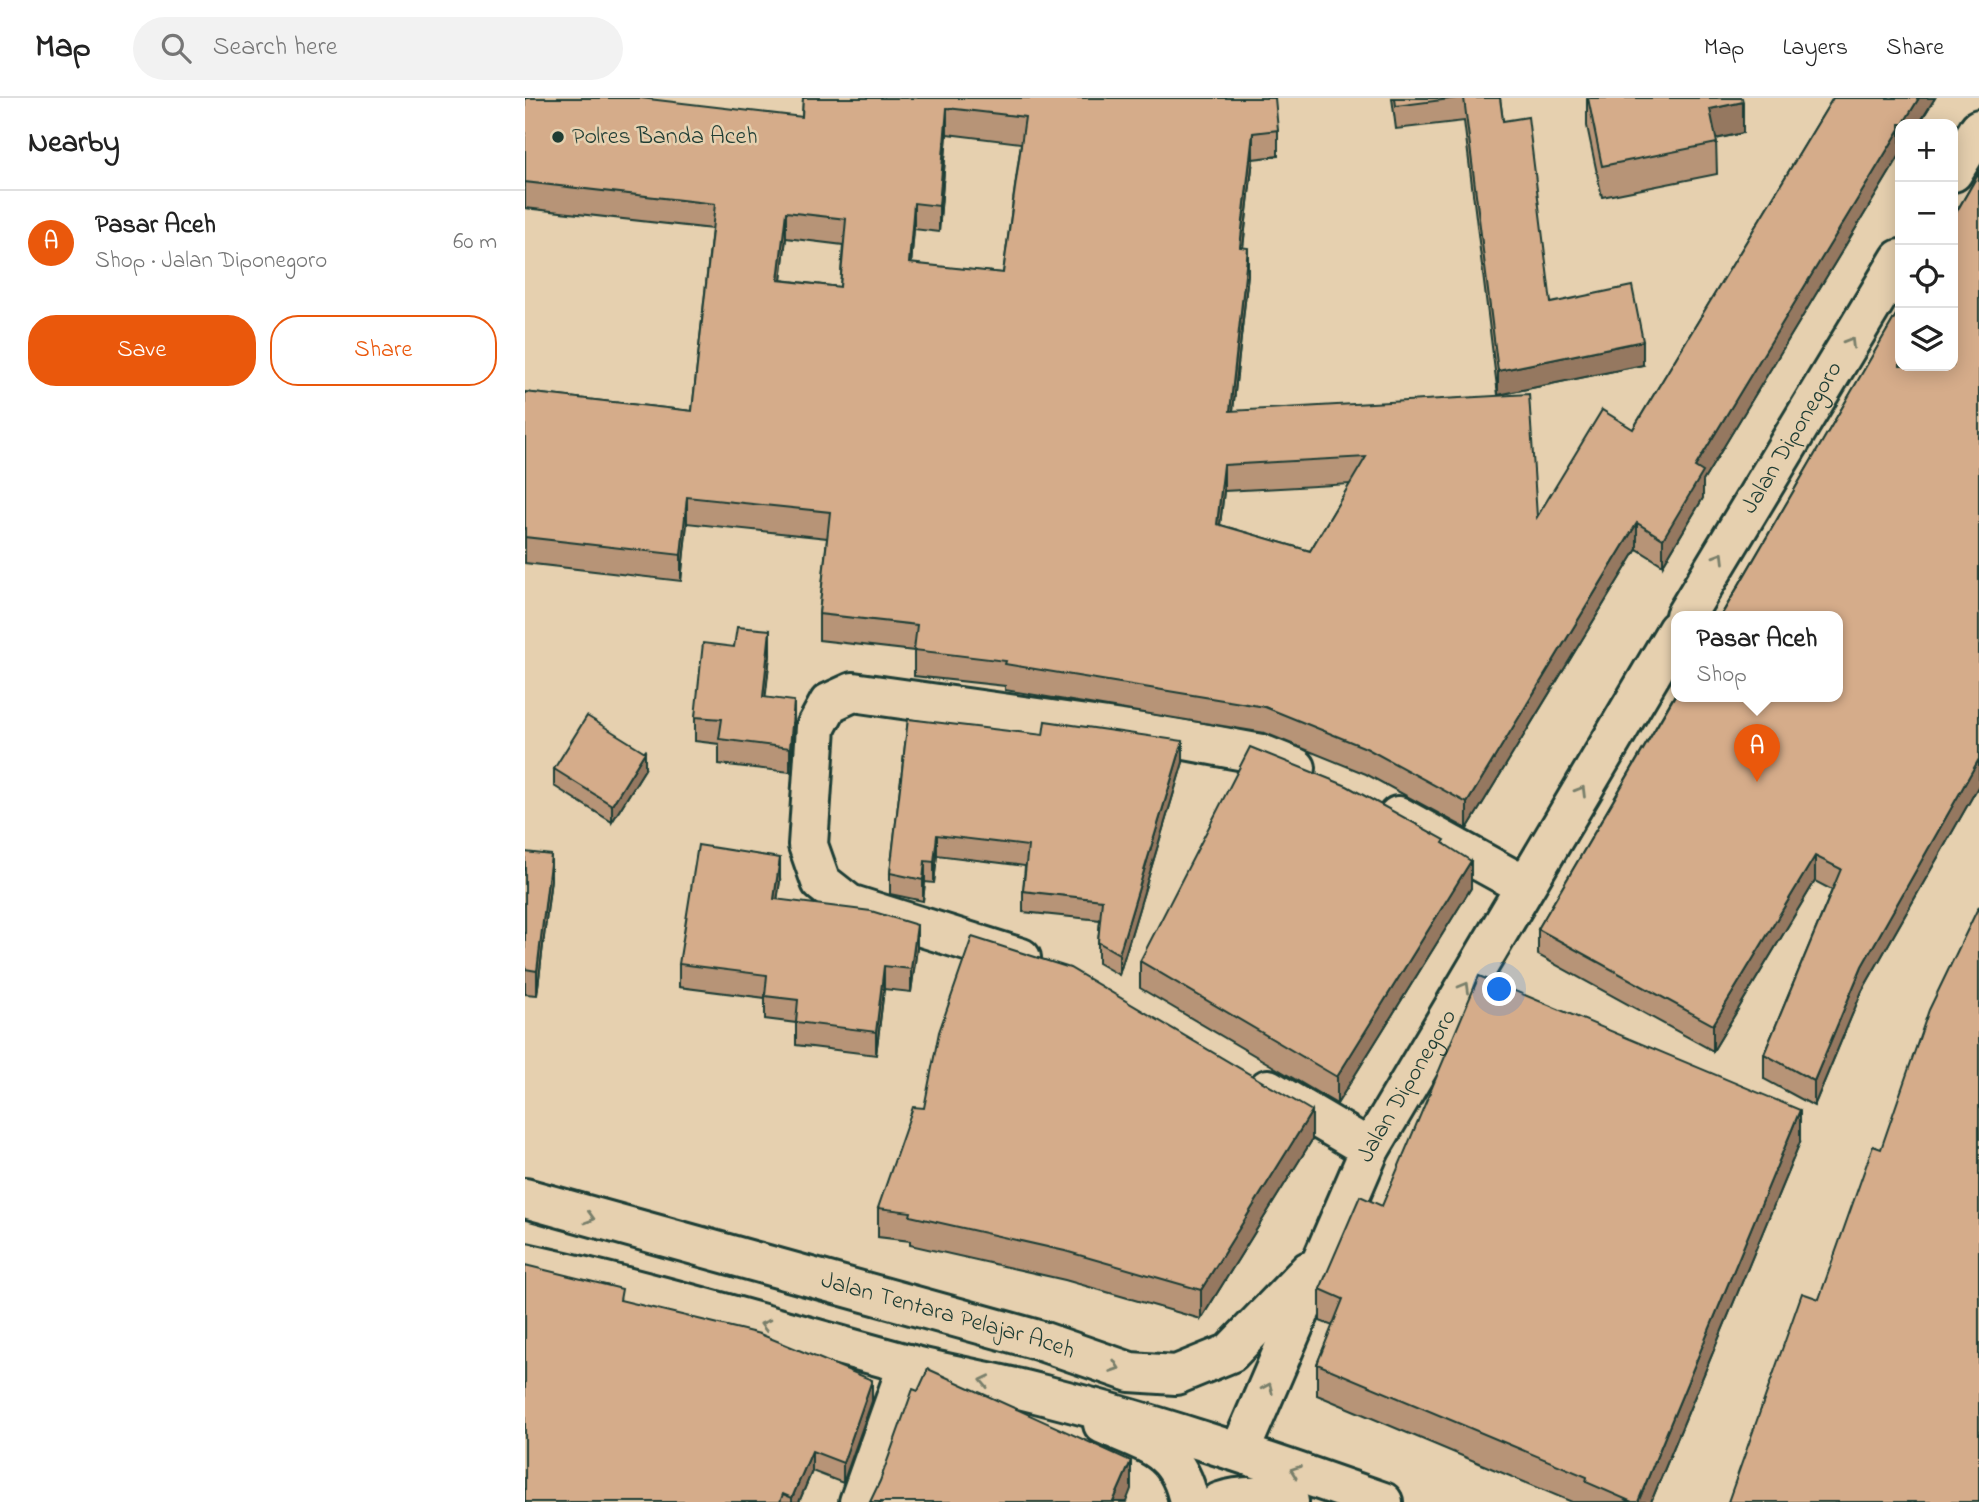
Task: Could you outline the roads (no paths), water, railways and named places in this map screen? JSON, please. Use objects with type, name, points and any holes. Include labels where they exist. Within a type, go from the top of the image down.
[{"type":"main road","points":[[1958,164],[1979,129]]},
{"type":"main road","name":"Jalan Diponegoro","points":[[1688,611],[1895,267]]},
{"type":"main road","name":"Jalan Diponegoro","points":[[1240,1451],[1329,1250],[1370,1149],[1671,640]]},
{"type":"main road","points":[[1053,968],[849,904],[821,882],[808,845],[816,727],[829,702],[853,692],[1164,736],[1261,754],[1332,783]]},
{"type":"main road","points":[[1368,800],[1525,886]]},
{"type":"main road","points":[[1242,1074],[1370,1149]]},
{"type":"main road","name":"Jalan Tentara Pelajar Aceh","points":[[525,1198],[1038,1340],[1130,1372],[1176,1375],[1230,1353],[1329,1250]]},
{"type":"main road","name":"Jalan Tentara Pelajar Aceh","points":[[525,1263],[600,1279],[908,1364],[1024,1390],[1240,1451],[1383,1502]]},
{"type":"main road","points":[[859,1502],[908,1364]]},
{"type":"main road","points":[[1024,1390],[1150,1444],[1181,1471],[1189,1502]]},
{"type":"main road","points":[[1220,1502],[1234,1498],[1263,1498],[1289,1502]]},
{"type":"place","name":"Polres Banda Aceh","points":[[558,137]]},
{"type":"place","name":"Pasar Aceh","points":[[1757,782]]}]
